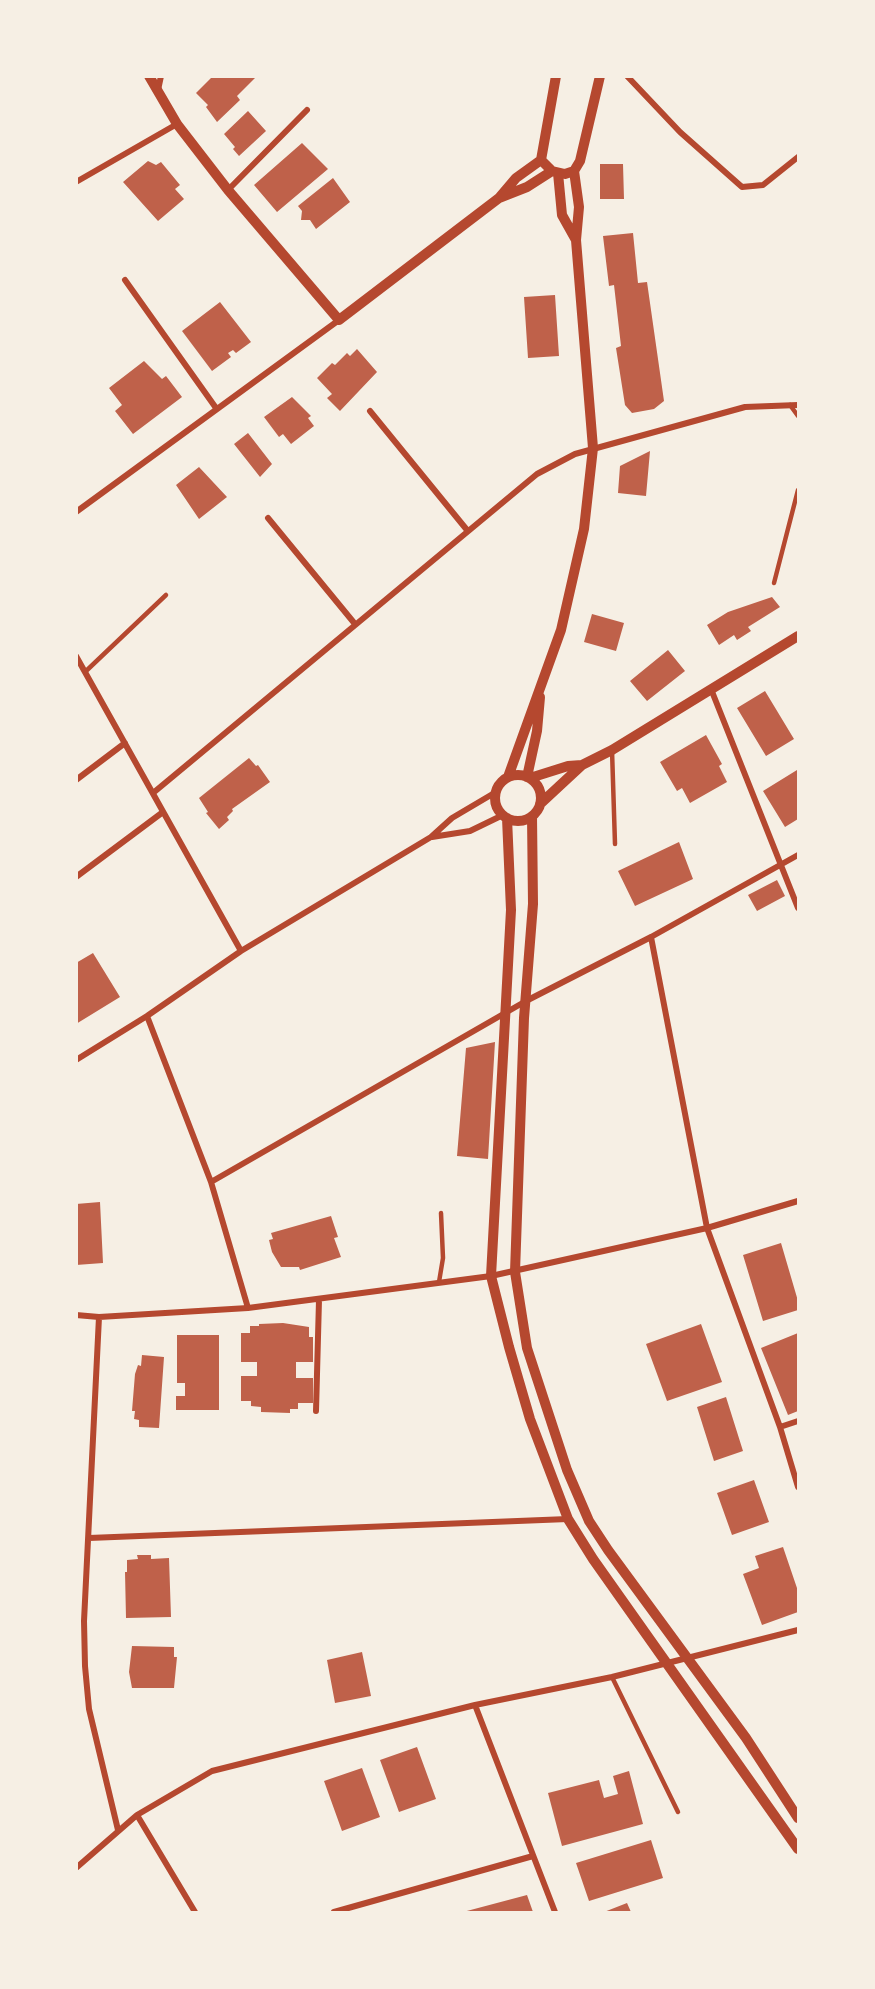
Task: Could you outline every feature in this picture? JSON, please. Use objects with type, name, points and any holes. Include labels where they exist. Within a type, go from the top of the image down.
[{"type":"street","points":[[149,76],[177,124],[228,190],[339,320]]},
{"type":"street","points":[[158,91],[161,76]]},
{"type":"street","points":[[499,198],[508,185],[541,160],[556,76]]},
{"type":"street","points":[[540,804],[539,789],[529,777],[541,690],[574,579],[584,530],[593,448],[576,240],[579,207],[574,171],[580,160],[600,76]]},
{"type":"street","points":[[627,76],[680,132],[742,187],[763,185],[798,157]]},
{"type":"street","points":[[228,190],[307,110]]},
{"type":"street","points":[[76,182],[177,124]]},
{"type":"street","points":[[541,160],[555,172],[562,215],[576,240]]},
{"type":"street","points":[[76,512],[339,320],[499,198],[527,187],[555,172],[574,171]]},
{"type":"street","points":[[124,280],[216,408]]},
{"type":"street","points":[[153,793],[537,474],[568,457],[593,448],[745,407],[798,405]]},
{"type":"street","points":[[370,411],[467,530]]},
{"type":"street","points":[[268,519],[355,624]]},
{"type":"street","points":[[798,636],[612,750],[582,765],[540,804],[532,816],[533,904],[526,1001],[515,1272],[527,1348],[577,1497],[608,1550],[746,1738],[798,1818]]},
{"type":"street","points":[[76,656],[241,951]]},
{"type":"street","points":[[711,689],[798,908]]},
{"type":"street","points":[[508,777],[532,707],[541,690]]},
{"type":"street","points":[[76,780],[125,743]]},
{"type":"street","points":[[582,765],[568,766],[529,777],[518,774],[508,777],[500,783],[496,792],[495,801],[505,816],[511,910],[491,1276],[530,1419],[568,1519],[798,1849]]},
{"type":"street","points":[[76,1060],[147,1016],[241,951],[431,837],[452,818],[496,792]]},
{"type":"street","points":[[76,877],[164,812]]},
{"type":"street","points":[[431,837],[470,831],[505,816],[519,821],[532,816]]},
{"type":"street","points":[[211,1182],[526,1001],[651,937],[798,855]]},
{"type":"street","points":[[651,937],[707,1228],[780,1427],[798,1487]]},
{"type":"street","points":[[147,1016],[211,1182],[248,1308]]},
{"type":"street","points":[[76,1316],[99,1317],[248,1308],[491,1276],[707,1228],[798,1201]]},
{"type":"street","points":[[316,1411],[319,1300]]},
{"type":"street","points":[[99,1317],[84,1629],[89,1709],[118,1830]]},
{"type":"street","points":[[780,1427],[798,1421]]},
{"type":"street","points":[[89,1538],[568,1519]]},
{"type":"street","points":[[76,1628],[84,1629]]},
{"type":"street","points":[[76,1868],[137,1815],[212,1771],[475,1705],[612,1677],[798,1630]]},
{"type":"street","points":[[475,1705],[555,1912]]},
{"type":"street","points":[[137,1815],[195,1912]]},
{"type":"street","points":[[333,1912],[533,1856]]},
{"type":"lane","points":[[790,405],[798,416]]},
{"type":"lane","points":[[774,583],[798,490]]},
{"type":"lane","points":[[85,672],[166,595]]},
{"type":"lane","points":[[612,750],[615,844]]},
{"type":"lane","points":[[440,1282],[443,1258],[441,1213]]},
{"type":"lane","points":[[612,1677],[678,1812]]},
{"type":"building","points":[[213,76],[257,76],[237,96],[240,100],[217,122],[206,107],[208,105],[196,93]]},
{"type":"building","points":[[248,111],[266,131],[239,156],[224,134]]},
{"type":"building","points":[[302,143],[328,169],[277,212],[254,185]]},
{"type":"building","points":[[148,161],[156,165],[161,162],[180,185],[175,189],[184,199],[158,221],[123,182]]},
{"type":"building","points":[[600,164],[623,164],[624,199],[600,199]]},
{"type":"building","points":[[333,178],[350,202],[316,229],[310,220],[301,220],[302,211],[298,206]]},
{"type":"building","points":[[633,233],[638,283],[647,282],[664,401],[654,409],[632,413],[625,405],[616,348],[621,346],[614,285],[609,286],[603,236]]},
{"type":"building","points":[[555,295],[559,356],[528,358],[524,297]]},
{"type":"building","points":[[220,302],[251,342],[236,353],[233,350],[228,353],[231,357],[212,371],[182,331]]},
{"type":"building","points":[[357,349],[377,372],[340,411],[327,398],[332,394],[317,378],[332,363],[335,365],[347,353],[350,356]]},
{"type":"building","points":[[144,361],[162,379],[166,376],[182,397],[133,434],[115,411],[122,405],[109,388]]},
{"type":"building","points":[[292,397],[311,416],[308,418],[314,426],[291,444],[283,434],[279,437],[264,417]]},
{"type":"building","points":[[248,433],[272,464],[260,477],[234,444]]},
{"type":"building","points":[[650,451],[646,496],[618,493],[620,466]]},
{"type":"building","points":[[199,467],[227,497],[199,519],[176,485]]},
{"type":"building","points":[[772,597],[780,607],[748,627],[751,631],[737,640],[734,635],[719,645],[707,625],[728,612]]},
{"type":"building","points":[[592,614],[624,623],[616,651],[584,642]]},
{"type":"building","points":[[668,650],[685,671],[647,701],[630,681]]},
{"type":"building","points":[[765,691],[794,739],[766,756],[737,708]]},
{"type":"building","points":[[706,735],[722,764],[719,766],[727,782],[690,803],[682,788],[677,791],[660,762]]},
{"type":"building","points":[[249,758],[256,766],[258,765],[270,782],[232,809],[233,811],[227,817],[229,820],[219,829],[206,813],[208,812],[199,798]]},
{"type":"building","points":[[797,770],[798,819],[785,827],[763,791]]},
{"type":"building","points":[[679,842],[693,879],[635,906],[618,871]]},
{"type":"building","points":[[777,880],[785,896],[757,911],[748,895]]},
{"type":"building","points":[[93,953],[120,997],[76,1024],[76,963]]},
{"type":"building","points":[[495,1042],[488,1159],[457,1156],[466,1048]]},
{"type":"building","points":[[100,1202],[103,1263],[76,1265],[76,1204]]},
{"type":"building","points":[[331,1216],[338,1237],[334,1238],[341,1257],[300,1270],[299,1267],[281,1267],[272,1252],[269,1240],[273,1239],[271,1233]]},
{"type":"building","points":[[781,1243],[798,1301],[798,1310],[763,1321],[743,1255]]},
{"type":"building","points":[[283,1323],[309,1327],[309,1337],[313,1337],[313,1362],[296,1362],[296,1378],[313,1378],[313,1403],[298,1403],[298,1409],[290,1409],[290,1413],[261,1412],[261,1407],[251,1406],[251,1401],[241,1401],[241,1376],[257,1376],[257,1362],[241,1362],[241,1333],[250,1333],[250,1326]]},
{"type":"building","points":[[701,1324],[722,1382],[667,1401],[646,1344]]},
{"type":"building","points":[[798,1333],[798,1411],[788,1415],[761,1348]]},
{"type":"building","points":[[177,1335],[219,1335],[219,1410],[176,1410],[176,1396],[185,1396],[185,1383],[177,1383]]},
{"type":"building","points":[[142,1355],[164,1357],[159,1428],[139,1427],[139,1420],[134,1419],[135,1411],[132,1411],[135,1374],[138,1365],[141,1366]]},
{"type":"building","points":[[726,1397],[743,1451],[714,1461],[697,1407]]},
{"type":"building","points":[[754,1480],[769,1522],[732,1535],[717,1493]]},
{"type":"building","points":[[783,1547],[798,1591],[798,1612],[762,1625],[743,1574],[759,1568],[755,1556]]},
{"type":"building","points":[[137,1555],[151,1555],[151,1559],[169,1558],[171,1617],[126,1618],[127,1560],[138,1559]]},
{"type":"building","points":[[132,1646],[174,1647],[174,1657],[177,1657],[174,1688],[132,1688],[129,1672]]},
{"type":"building","points":[[362,1652],[371,1696],[335,1703],[327,1660]]},
{"type":"building","points":[[417,1747],[436,1799],[399,1812],[380,1760]]},
{"type":"building","points":[[362,1768],[380,1817],[342,1831],[324,1781]]},
{"type":"building","points":[[629,1771],[643,1824],[562,1846],[548,1793],[599,1780],[604,1798],[618,1794],[613,1776]]},
{"type":"building","points":[[651,1840],[663,1878],[589,1901],[576,1863]]},
{"type":"building","points":[[527,1895],[533,1912],[463,1912]]},
{"type":"building","points":[[627,1903],[631,1912],[604,1912]]}]
